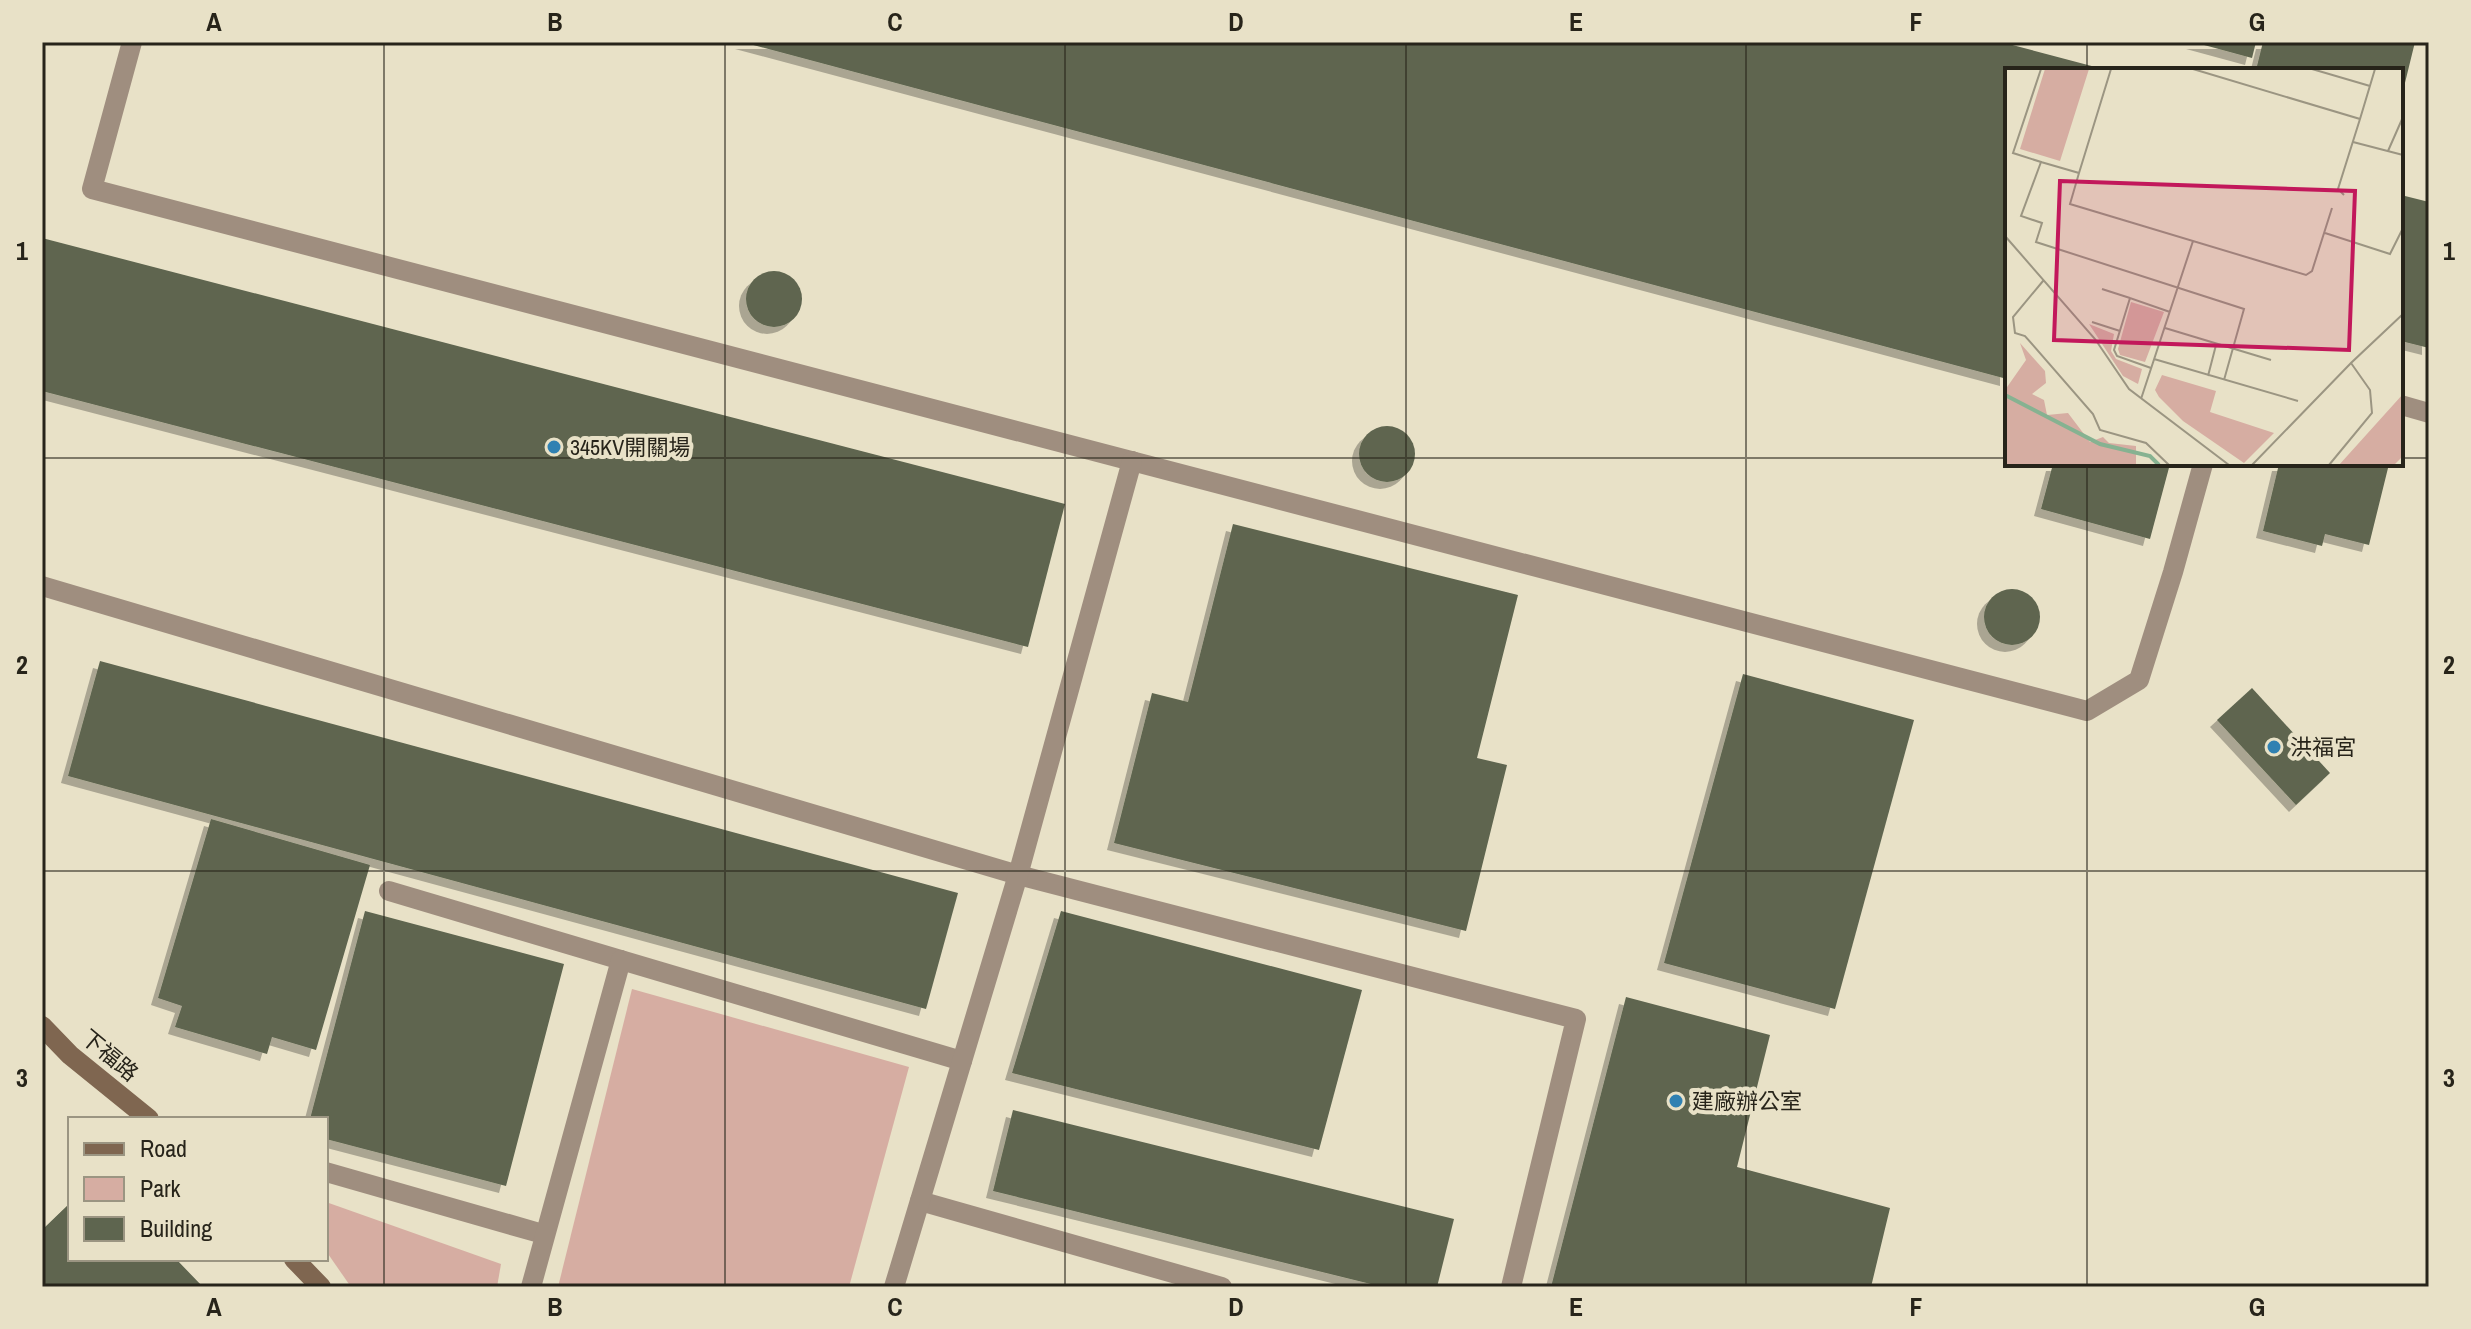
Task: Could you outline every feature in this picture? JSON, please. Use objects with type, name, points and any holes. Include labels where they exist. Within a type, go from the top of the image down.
[{"type":"main road","name":"下福路","points":[[42,1026],[70,1055],[147,1117]]},
{"type":"main road","points":[[296,1261],[321,1287]]},
{"type":"lane","points":[[132,42],[92,189],[2087,711],[2139,680],[2202,466]]},
{"type":"lane","points":[[2403,406],[2429,413]]},
{"type":"lane","points":[[894,1287],[1018,875],[1132,461]]},
{"type":"lane","points":[[42,586],[1018,875],[1576,1019],[1511,1287]]},
{"type":"lane","points":[[389,891],[962,1061]]},
{"type":"lane","points":[[531,1287],[543,1234],[621,960]]},
{"type":"lane","points":[[328,1173],[543,1234]]},
{"type":"lane","points":[[920,1201],[1222,1287]]},
{"type":"green space","points":[[632,989],[909,1067],[849,1287],[558,1287]]},
{"type":"green space","points":[[328,1203],[501,1264],[497,1287],[351,1287],[328,1254]]},
{"type":"building","points":[[742,42],[2001,42],[2099,68],[2005,68],[2005,378]]},
{"type":"building","points":[[2193,42],[2256,42],[2252,58]]},
{"type":"building","points":[[2263,42],[2415,42],[2403,91],[2403,68],[2256,68]]},
{"type":"building","points":[[2403,196],[2429,202],[2429,348],[2403,342]]},
{"type":"building","name":"345KV開關場","points":[[42,238],[1065,504],[1028,647],[42,391]]},
{"type":"building","points":[[774,271],[794,279],[802,299],[794,319],[774,327],[754,319],[746,299],[754,279]]},
{"type":"building","points":[[1387,426],[1407,434],[1415,454],[1407,474],[1387,482],[1367,474],[1359,454],[1367,434]]},
{"type":"building","points":[[2052,466],[2169,466],[2150,539],[2041,509]]},
{"type":"building","points":[[2279,466],[2389,466],[2369,545],[2325,534],[2322,546],[2263,531]]},
{"type":"building","points":[[1233,524],[1518,595],[1477,758],[1507,765],[1466,931],[1114,843],[1152,693],[1188,702]]},
{"type":"building","points":[[2012,589],[2032,597],[2040,617],[2032,637],[2012,645],[1992,637],[1984,617],[1992,597]]},
{"type":"building","points":[[100,661],[958,893],[926,1009],[68,776]]},
{"type":"building","points":[[1743,674],[1914,720],[1835,1009],[1664,963]]},
{"type":"building","name":"洪福宮","points":[[2252,688],[2330,773],[2296,805],[2217,720]]},
{"type":"building","points":[[211,819],[370,865],[316,1050],[272,1037],[267,1054],[175,1027],[182,1006],[158,998]]},
{"type":"building","points":[[365,911],[564,964],[506,1186],[328,1140],[328,1117],[311,1117]]},
{"type":"building","points":[[1061,911],[1362,990],[1319,1150],[1012,1073]]},
{"type":"building","name":"建廠辦公室","points":[[1626,997],[1770,1035],[1737,1167],[1890,1208],[1871,1287],[1551,1287]]},
{"type":"building","points":[[1013,1110],[1454,1219],[1437,1287],[1383,1287],[993,1191]]},
{"type":"building","points":[[68,1205],[68,1261],[178,1261],[203,1287],[42,1287],[42,1230]]},
{"type":"place","name":"345KV開關場","points":[[554,447]]},
{"type":"place","name":"洪福宮","points":[[2274,747]]},
{"type":"place","name":"建廠辦公室","points":[[1676,1101]]}]
